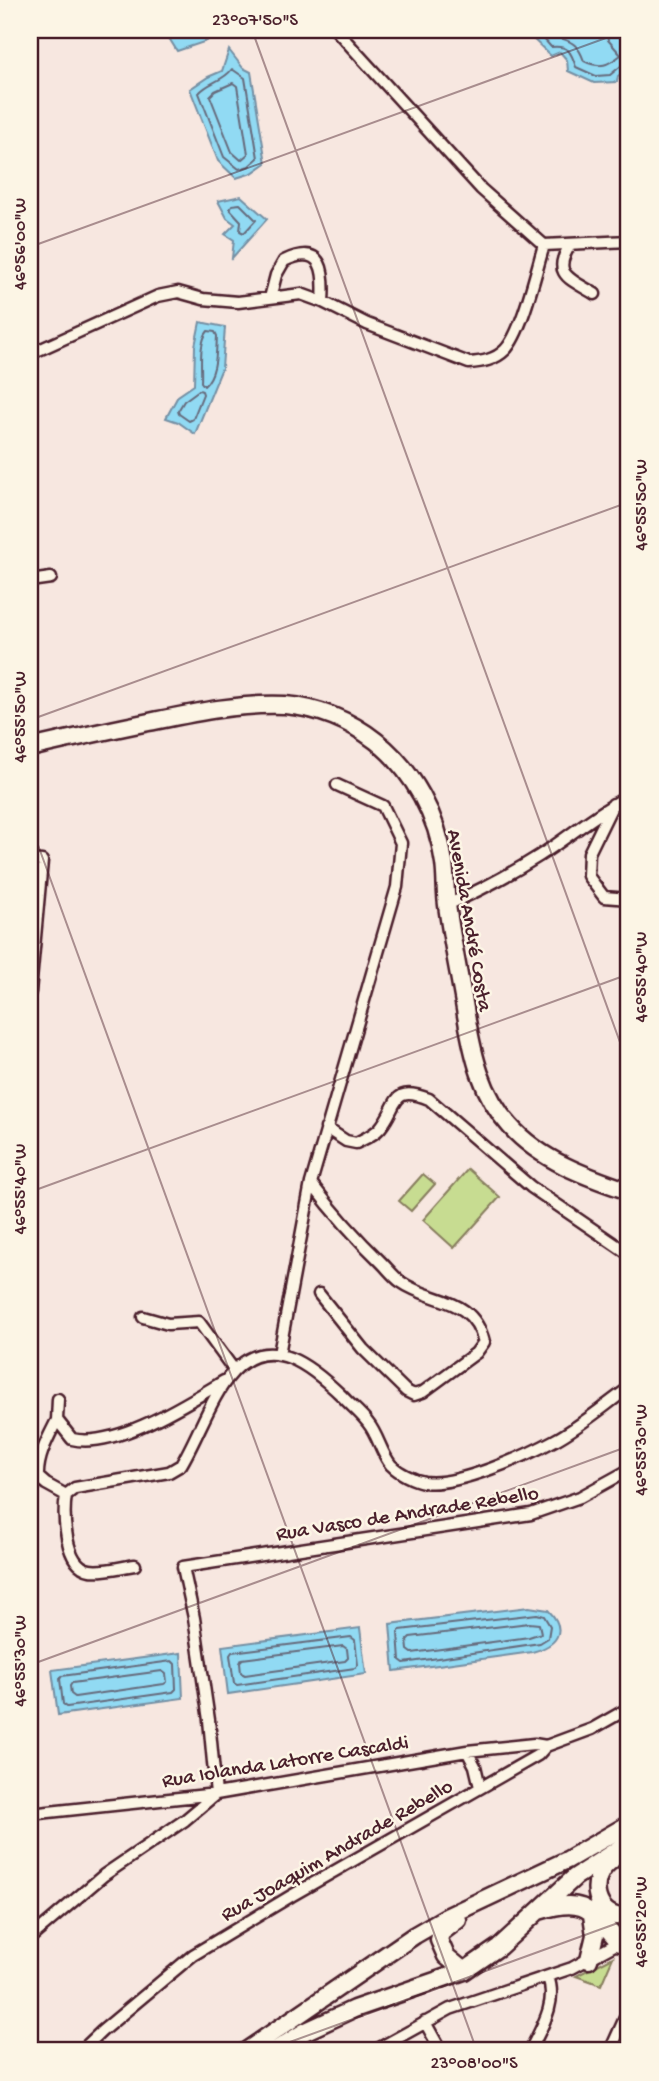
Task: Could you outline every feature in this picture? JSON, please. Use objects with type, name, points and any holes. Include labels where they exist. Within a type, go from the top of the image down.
[{"type":"main road","name":"Avenida André Costa","points":[[30,748],[175,716],[252,705],[287,706],[347,720],[389,751],[416,787],[437,834],[444,862],[447,905],[472,1050],[481,1081],[510,1126],[547,1155],[593,1179],[629,1191]]},
{"type":"main road","points":[[246,2051],[446,1917],[567,1860],[629,1824]]},
{"type":"main road","points":[[274,2051],[304,2032],[354,2009],[464,1971],[499,1947],[575,1877],[629,1844]]},
{"type":"main road","points":[[629,1844],[626,1851],[601,1869],[596,1879],[600,1902],[608,1912],[616,1917],[629,1917]]},
{"type":"main road","points":[[464,1971],[446,1956],[439,1940],[441,1933],[449,1925],[470,1912],[478,1902]]},
{"type":"main road","points":[[533,1913],[565,1903],[573,1904],[625,1940]]},
{"type":"main road","points":[[589,1960],[595,1935],[592,1915]]},
{"type":"street","points":[[336,30],[481,189],[544,245],[629,241]]},
{"type":"street","points":[[570,244],[560,266],[564,273],[595,294]]},
{"type":"street","points":[[30,354],[158,296],[178,292],[203,299],[238,302],[301,295],[469,363],[481,362],[494,358],[505,350],[514,335],[544,245]]},
{"type":"street","points":[[270,298],[275,275],[285,261],[303,255],[315,258],[322,265],[323,302]]},
{"type":"street","points":[[30,581],[51,578]]},
{"type":"street","points":[[279,1354],[311,1183],[397,887],[401,843],[383,806],[337,785]]},
{"type":"street","points":[[447,905],[482,890],[540,856],[613,804],[629,796]]},
{"type":"street","points":[[613,804],[589,853],[588,876],[604,897],[629,899]]},
{"type":"street","points":[[30,860],[42,861],[30,992]]},
{"type":"street","points":[[326,1128],[346,1141],[356,1143],[380,1128],[403,1094],[414,1093],[429,1099],[531,1187],[629,1254]]},
{"type":"street","points":[[311,1183],[350,1233],[402,1283],[450,1301],[467,1313],[481,1330],[484,1342],[477,1353],[414,1395],[406,1391],[363,1349],[319,1294]]},
{"type":"street","points":[[144,1317],[169,1324],[199,1322],[234,1370]]},
{"type":"street","points":[[135,1565],[90,1570],[82,1566],[69,1545],[64,1507],[66,1495],[75,1488],[169,1472],[181,1465],[225,1381],[244,1362],[257,1356],[279,1354],[316,1371],[369,1423],[391,1465],[410,1477],[425,1482],[441,1482],[484,1471],[556,1440],[629,1388]]},
{"type":"street","points":[[57,1420],[69,1436],[76,1440],[105,1437],[143,1426],[225,1381]]},
{"type":"street","points":[[58,1399],[57,1420],[37,1468],[38,1477],[66,1495]]},
{"type":"street","name":"Rua Vasco de Andrade Rebello","points":[[216,1794],[209,1720],[194,1618],[183,1567],[531,1514],[580,1497],[629,1470]]},
{"type":"street","name":"Rua Joaquim Andrade Rebello","points":[[81,2051],[193,1955],[538,1755],[546,1746],[592,1729],[629,1708]]},
{"type":"street","name":"Rua Iolanda Latorre Cascaldi","points":[[30,1814],[216,1794],[467,1751],[534,1744],[546,1746]]},
{"type":"street","points":[[467,1751],[475,1766],[480,1787]]},
{"type":"street","points":[[30,1938],[104,1875],[185,1820],[216,1794]]},
{"type":"street","points":[[374,2051],[450,2009],[548,1977],[589,1960],[625,1940]]},
{"type":"street","points":[[530,2051],[552,1998],[548,1977]]},
{"type":"street","points":[[610,2051],[629,2009]]},
{"type":"street","points":[[425,2022],[441,2051]]},
{"type":"green space","points":[[468,1169],[500,1197],[454,1248],[423,1220]]},
{"type":"green space","points":[[423,1174],[435,1184],[411,1211],[399,1201]]},
{"type":"green space","points":[[613,1957],[601,1985],[576,1976]]},
{"type":"water","points":[[164,30],[214,30],[207,41],[177,51]]},
{"type":"water","points":[[530,30],[618,30],[629,39],[629,74],[625,72],[618,76],[617,82],[594,83],[568,71],[567,60],[560,52],[551,56],[528,34]]},
{"type":"water","points":[[229,50],[243,68],[251,72],[266,163],[252,173],[236,178],[218,161],[190,89],[222,71]]},
{"type":"water","points":[[241,196],[267,219],[232,258],[234,240],[225,234],[235,224],[227,218],[218,201]]},
{"type":"water","points":[[200,322],[225,327],[222,368],[195,434],[178,422],[166,418],[178,396],[194,385],[195,346]]},
{"type":"water","points":[[529,1607],[548,1610],[558,1625],[557,1637],[548,1646],[532,1652],[394,1671],[390,1624]]},
{"type":"water","points":[[360,1628],[366,1674],[228,1694],[222,1646]]},
{"type":"water","points":[[181,1653],[183,1698],[58,1715],[52,1670]]}]
